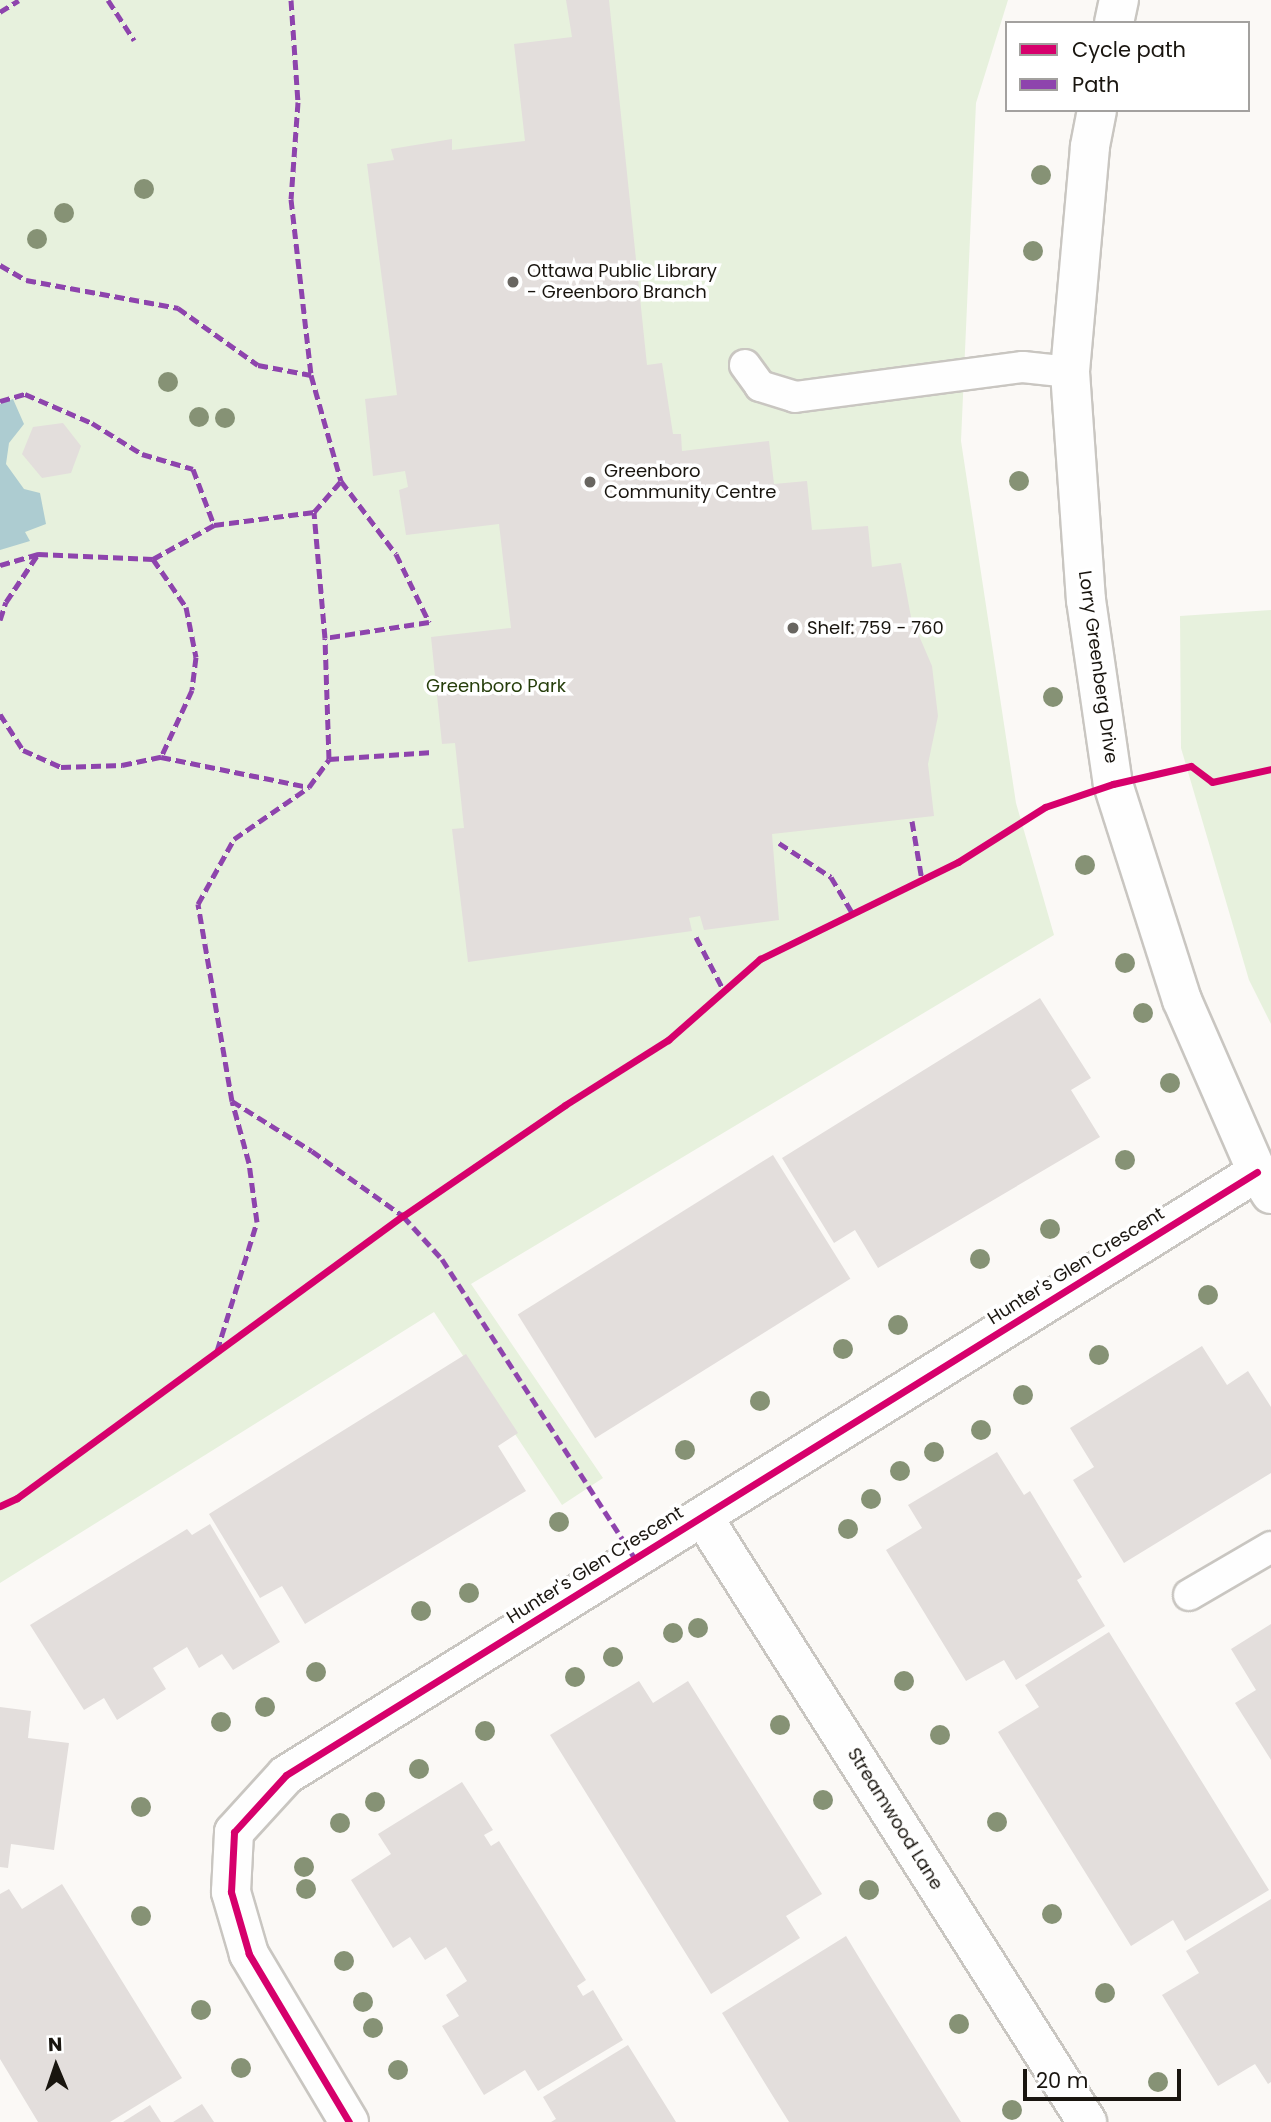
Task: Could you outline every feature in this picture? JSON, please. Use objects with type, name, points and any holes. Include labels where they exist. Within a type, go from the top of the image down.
[{"type":"street","points":[[1114,21],[1119,0]]},
{"type":"street","name":"Lorry Greenberg Drive","points":[[1097,112],[1090,147],[1070,372],[1086,600],[1113,784],[1182,1000],[1264,1184]]},
{"type":"street","name":"Hunter's Glen Crescent","points":[[349,2122],[249,1954],[231,1892],[234,1832],[286,1775],[703,1517],[1264,1184]]},
{"type":"street","name":"Streamwood Lane","points":[[703,1517],[1087,2122]]},
{"type":"lane","points":[[745,365],[760,386],[795,397],[1023,367],[1070,372]]},
{"type":"lane","points":[[1189,1595],[1271,1547]]},
{"type":"green space","name":"Greenboro Park","points":[[0,0],[1008,0],[976,103],[961,441],[1016,803],[1054,935],[471,1284],[603,1478],[562,1505],[434,1312],[0,1583]]},
{"type":"green space","points":[[1271,610],[1271,1024],[1249,980],[1181,748],[1180,616]]},
{"type":"water","points":[[13,399],[24,424],[9,443],[6,464],[24,489],[40,493],[46,524],[25,532],[30,541],[0,550],[0,404]]},
{"type":"building","name":"Greenboro Community Centre","points":[[566,0],[609,0],[647,365],[662,363],[673,434],[681,434],[682,451],[769,441],[774,484],[807,481],[812,530],[868,526],[872,567],[901,563],[911,617],[932,666],[938,716],[928,764],[934,816],[772,834],[779,920],[704,930],[700,916],[689,918],[692,931],[468,962],[452,829],[464,828],[455,743],[442,744],[431,637],[511,628],[499,524],[406,535],[399,490],[408,487],[405,471],[373,476],[365,399],[397,395],[367,164],[394,160],[391,149],[452,139],[452,150],[525,141],[514,44],[572,37]]},
{"type":"building","points":[[63,423],[81,446],[71,473],[42,478],[22,454],[33,427]]},
{"type":"building","points":[[1040,998],[1091,1078],[1071,1090],[1100,1137],[878,1268],[855,1230],[834,1243],[782,1158]]},
{"type":"building","points":[[773,1155],[850,1279],[595,1438],[518,1315]]},
{"type":"building","points":[[1202,1346],[1227,1385],[1248,1371],[1271,1407],[1271,1473],[1124,1563],[1073,1480],[1094,1467],[1070,1428]]},
{"type":"building","points":[[466,1354],[518,1433],[498,1446],[526,1491],[305,1624],[282,1586],[260,1598],[209,1514]]},
{"type":"building","points":[[997,1452],[1024,1495],[1030,1491],[1082,1577],[1077,1580],[1105,1626],[1016,1680],[1004,1660],[966,1681],[886,1550],[922,1528],[908,1505]]},
{"type":"building","points":[[210,1524],[280,1642],[233,1670],[222,1654],[199,1668],[187,1647],[153,1668],[166,1689],[117,1720],[104,1698],[84,1710],[30,1625],[187,1529],[192,1535]]},
{"type":"building","points":[[1271,1624],[1271,1760],[1235,1703],[1256,1690],[1231,1649]]},
{"type":"building","points":[[1109,1632],[1269,1890],[1185,1941],[1173,1920],[1131,1946],[998,1732],[1039,1707],[1025,1685]]},
{"type":"building","points":[[639,1681],[653,1703],[688,1681],[822,1894],[786,1916],[800,1938],[711,1994],[550,1735]]},
{"type":"building","points":[[0,1707],[31,1711],[28,1738],[69,1743],[54,1850],[11,1844],[8,1868],[0,1867]]},
{"type":"building","points":[[462,1782],[493,1830],[484,1835],[491,1846],[499,1841],[586,1980],[577,1986],[583,1996],[593,1990],[623,2040],[538,2091],[525,2070],[484,2095],[442,2026],[459,2016],[446,1995],[467,1981],[446,1947],[425,1960],[410,1937],[393,1948],[351,1880],[391,1854],[378,1834]]},
{"type":"building","points":[[62,1884],[182,2078],[110,2122],[38,2122],[0,2059],[0,1894],[9,1889],[22,1909]]},
{"type":"building","points":[[1271,1899],[1271,2082],[1268,2084],[1255,2064],[1218,2086],[1162,1995],[1199,1973],[1186,1951]]},
{"type":"building","points":[[846,1936],[961,2122],[789,2122],[774,2098],[722,2013]]},
{"type":"building","points":[[628,2045],[676,2122],[551,2122],[556,2119],[543,2097]]},
{"type":"building","points":[[202,2104],[214,2122],[173,2122]]},
{"type":"building","points":[[150,2105],[161,2122],[123,2122]]},
{"type":"marked path","points":[[0,12],[19,0]]},
{"type":"marked path","points":[[108,0],[134,40]]},
{"type":"marked path","points":[[291,0],[298,102],[291,199],[311,375],[341,481],[396,554],[429,622],[325,638]]},
{"type":"marked path","points":[[0,265],[26,280],[178,308],[258,365],[311,375]]},
{"type":"marked path","points":[[0,401],[25,394],[92,423],[142,454],[193,469],[214,525]]},
{"type":"marked path","points":[[0,565],[38,554],[153,559],[214,525],[314,512],[341,481]]},
{"type":"marked path","points":[[217,1351],[257,1222],[249,1163],[232,1101],[198,904],[234,839],[309,787],[329,759],[325,638],[314,512]]},
{"type":"marked path","points":[[0,620],[6,602],[38,554]]},
{"type":"marked path","points":[[153,559],[186,607],[196,657],[192,690],[161,757],[309,787]]},
{"type":"marked path","points":[[0,714],[23,750],[61,767],[122,765],[161,757]]},
{"type":"marked path","points":[[329,759],[433,752]]},
{"type":"marked path","points":[[912,821],[922,880]]},
{"type":"marked path","points":[[779,843],[831,877],[853,914]]},
{"type":"marked path","points":[[696,937],[724,991]]},
{"type":"marked path","points":[[232,1101],[312,1151],[403,1216],[442,1259],[635,1559]]},
{"type":"cycle path","points":[[0,1506],[17,1498],[403,1216],[565,1105],[668,1040],[760,959],[958,862],[1045,807],[1113,784],[1191,766],[1212,782],[1271,769]]},
{"type":"cycle path","points":[[349,2122],[249,1954],[231,1892],[234,1832],[286,1775],[1257,1172]]},
{"type":"place","name":"Ottawa Public Library - Greenboro Branch","points":[[513,282]]},
{"type":"place","name":"Greenboro Community Centre","points":[[590,482]]},
{"type":"place","name":"Shelf: 759 - 760","points":[[793,628]]}]
